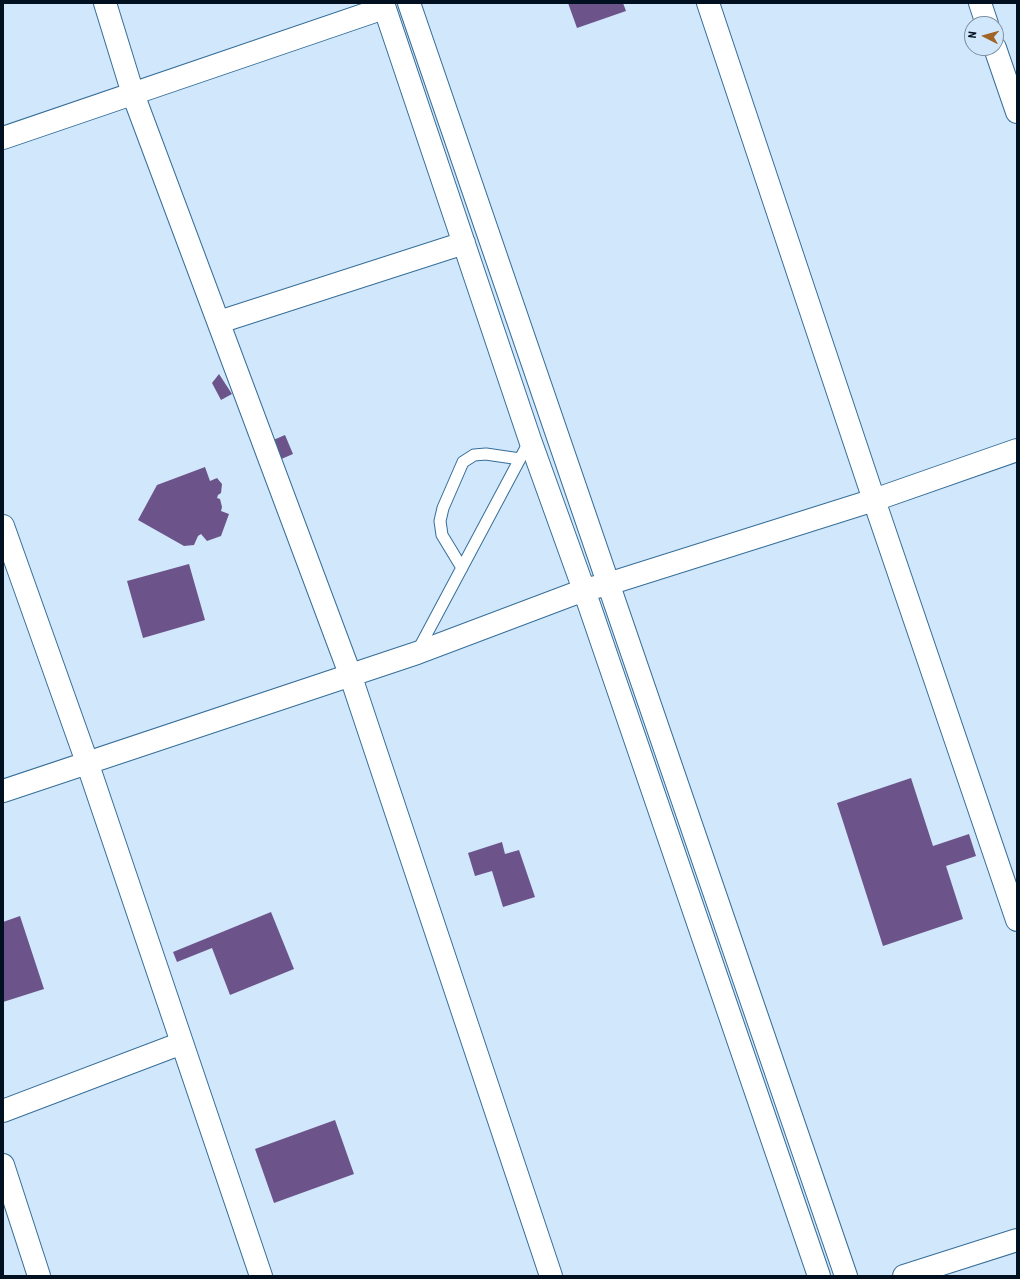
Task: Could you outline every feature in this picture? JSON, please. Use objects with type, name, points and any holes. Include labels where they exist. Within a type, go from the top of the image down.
[{"type":"street","points":[[106,3],[133,94],[350,674],[551,1276]]},
{"type":"street","points":[[409,3],[846,1276]]},
{"type":"street","points":[[708,3],[874,500],[1017,920]]},
{"type":"street","points":[[980,3],[984,16]]},
{"type":"street","points":[[3,138],[384,6],[530,440],[584,590],[819,1276]]},
{"type":"street","points":[[998,56],[1017,112]]},
{"type":"street","points":[[219,322],[464,243]]},
{"type":"street","points":[[3,791],[350,674],[417,653],[584,590],[608,584],[874,500],[1017,450]]},
{"type":"street","points":[[3,526],[86,762],[261,1276]]},
{"type":"street","points":[[3,1112],[182,1043]]},
{"type":"street","points":[[3,1165],[39,1276]]},
{"type":"street","points":[[904,1276],[1017,1240]]},
{"type":"lane","points":[[417,653],[530,440]]},
{"type":"lane","points":[[462,568],[442,535],[440,521],[443,508],[463,462],[474,455],[486,454],[520,459]]},
{"type":"building","points":[[568,3],[623,3],[626,11],[577,28]]},
{"type":"building","points":[[219,374],[232,394],[221,400],[212,383]]},
{"type":"building","points":[[285,435],[293,454],[279,460],[271,441]]},
{"type":"building","points":[[205,467],[210,481],[217,478],[222,484],[221,493],[217,498],[220,499],[222,507],[221,511],[229,514],[221,536],[207,541],[201,534],[198,536],[194,545],[184,546],[138,520],[157,485]]},
{"type":"building","points":[[189,564],[205,620],[143,638],[127,581]]},
{"type":"building","points":[[911,778],[933,846],[969,834],[976,856],[946,866],[963,919],[883,946],[837,803]]},
{"type":"building","points":[[502,842],[505,854],[519,850],[535,897],[503,907],[492,871],[475,876],[468,853]]},
{"type":"building","points":[[271,912],[294,969],[230,995],[212,948],[177,962],[173,952]]},
{"type":"building","points":[[20,916],[44,989],[3,1002],[3,922]]},
{"type":"building","points":[[335,1120],[354,1174],[274,1203],[255,1149]]}]
